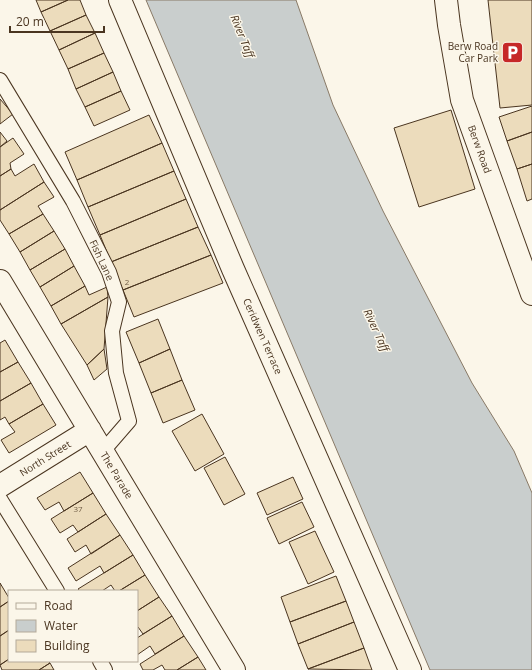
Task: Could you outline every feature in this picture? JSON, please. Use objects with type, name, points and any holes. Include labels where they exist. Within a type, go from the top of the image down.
[{"type":"street","name":"Ceridwen Terrace","points":[[120,0],[233,268],[410,670]]},
{"type":"street","name":"Berw Road","points":[[446,0],[462,100],[532,294]]},
{"type":"street","name":"The Parade","points":[[0,281],[234,670]]},
{"type":"street","name":"North Street","points":[[0,486],[90,430]]},
{"type":"lane","name":"Fish Lane","points":[[0,80],[73,201],[110,272],[119,302],[112,331],[113,345],[116,373],[129,421],[103,451]]},
{"type":"lane","points":[[0,499],[56,590]]},
{"type":"water","name":"River Taff","points":[[146,0],[296,0],[333,105],[383,211],[472,383],[514,451],[532,493],[532,670],[430,670]]},
{"type":"building","points":[[36,0],[68,0],[41,12]]},
{"type":"building","points":[[68,0],[80,0],[86,15],[50,31],[41,12]]},
{"type":"building","name":"Berw Road Car Park","points":[[488,0],[532,0],[532,105],[500,108]]},
{"type":"building","points":[[86,15],[95,33],[59,50],[50,31]]},
{"type":"building","points":[[95,33],[104,53],[68,69],[59,50]]},
{"type":"building","points":[[104,53],[113,72],[76,89],[68,69]]},
{"type":"building","points":[[113,72],[121,91],[85,107],[76,89]]},
{"type":"building","points":[[121,91],[130,110],[94,126],[85,107]]},
{"type":"building","points":[[0,99],[13,114],[0,124]]},
{"type":"building","points":[[532,106],[532,132],[507,141],[499,117]]},
{"type":"building","points":[[451,110],[475,189],[419,207],[394,128]]},
{"type":"building","points":[[149,115],[162,143],[77,180],[65,152]]},
{"type":"building","points":[[0,132],[7,141],[0,147]]},
{"type":"building","points":[[532,132],[532,164],[517,169],[507,141]]},
{"type":"building","points":[[13,138],[24,154],[10,163],[11,169],[0,176],[0,147]]},
{"type":"building","points":[[162,143],[174,171],[88,207],[77,180]]},
{"type":"building","points":[[34,164],[44,182],[0,210],[0,176],[11,169],[15,176]]},
{"type":"building","points":[[532,164],[532,199],[527,201],[517,169]]},
{"type":"building","points":[[174,171],[186,199],[100,235],[88,207]]},
{"type":"building","points":[[44,182],[54,197],[38,206],[43,214],[9,234],[0,220],[0,210]]},
{"type":"building","points":[[186,199],[198,227],[111,262],[100,235]]},
{"type":"building","points":[[43,214],[54,231],[20,252],[9,234]]},
{"type":"building","points":[[198,227],[211,255],[123,290],[111,262]]},
{"type":"building","points":[[54,231],[65,249],[30,270],[20,252]]},
{"type":"building","points":[[65,249],[74,266],[40,287],[30,270]]},
{"type":"building","points":[[211,255],[223,283],[134,317],[123,290]]},
{"type":"building","points":[[74,266],[85,286],[51,306],[40,287]]},
{"type":"building","points":[[85,286],[89,295],[107,287],[108,297],[61,324],[51,306]]},
{"type":"building","points":[[108,297],[104,349],[87,365],[61,324]]},
{"type":"building","points":[[158,319],[170,349],[139,363],[126,332]]},
{"type":"building","points":[[5,340],[18,362],[0,372],[0,343]]},
{"type":"building","points":[[104,349],[107,369],[94,380],[87,365]]},
{"type":"building","points":[[170,349],[182,380],[151,393],[139,363]]},
{"type":"building","points":[[18,362],[31,383],[0,401],[0,372]]},
{"type":"building","points":[[182,380],[195,410],[163,423],[151,393]]},
{"type":"building","points":[[31,383],[43,404],[9,424],[5,417],[0,420],[0,401]]},
{"type":"building","points":[[43,404],[56,425],[9,453],[1,440],[15,432],[9,424]]},
{"type":"building","points":[[202,414],[224,454],[195,471],[172,431]]},
{"type":"building","points":[[225,457],[245,494],[224,505],[204,468]]},
{"type":"building","points":[[80,472],[93,493],[64,511],[59,502],[45,510],[37,498]]},
{"type":"building","points":[[293,477],[303,499],[267,515],[257,493]]},
{"type":"building","points":[[93,493],[106,514],[78,532],[73,525],[60,533],[51,519]]},
{"type":"building","points":[[302,502],[314,527],[279,544],[267,518]]},
{"type":"building","points":[[106,514],[120,535],[91,554],[86,545],[75,552],[67,539]]},
{"type":"building","points":[[315,531],[334,572],[308,584],[289,542]]},
{"type":"building","points":[[120,535],[133,555],[104,573],[100,566],[76,581],[68,568]]},
{"type":"building","points":[[133,555],[145,575],[121,590],[114,590],[111,585],[104,590],[78,589]]},
{"type":"building","points":[[145,575],[159,597],[138,610],[138,590],[121,590]]},
{"type":"building","points":[[336,576],[346,601],[290,622],[281,597]]},
{"type":"building","points":[[0,583],[8,596],[8,602],[0,607]]},
{"type":"building","points":[[159,597],[172,616],[143,634],[138,627],[138,610]]},
{"type":"building","points":[[346,601],[354,622],[298,644],[290,622]]},
{"type":"building","points":[[8,602],[8,631],[0,636],[0,607]]},
{"type":"building","points":[[172,616],[184,636],[155,654],[150,646],[138,654],[138,637]]},
{"type":"building","points":[[354,622],[364,648],[308,669],[298,644]]},
{"type":"building","points":[[8,631],[8,660],[0,665],[0,636]]},
{"type":"building","points":[[184,636],[198,657],[177,670],[165,670],[162,665],[153,670],[143,670],[140,664]]},
{"type":"building","points":[[364,648],[372,670],[308,669]]},
{"type":"building","points":[[198,657],[206,670],[177,670]]},
{"type":"building","points":[[8,660],[8,662],[50,663],[39,670],[2,670],[0,665]]},
{"type":"building","points":[[50,663],[54,670],[39,670]]},
{"type":"place","name":"Berw Road Car Park","points":[[513,52]]}]
